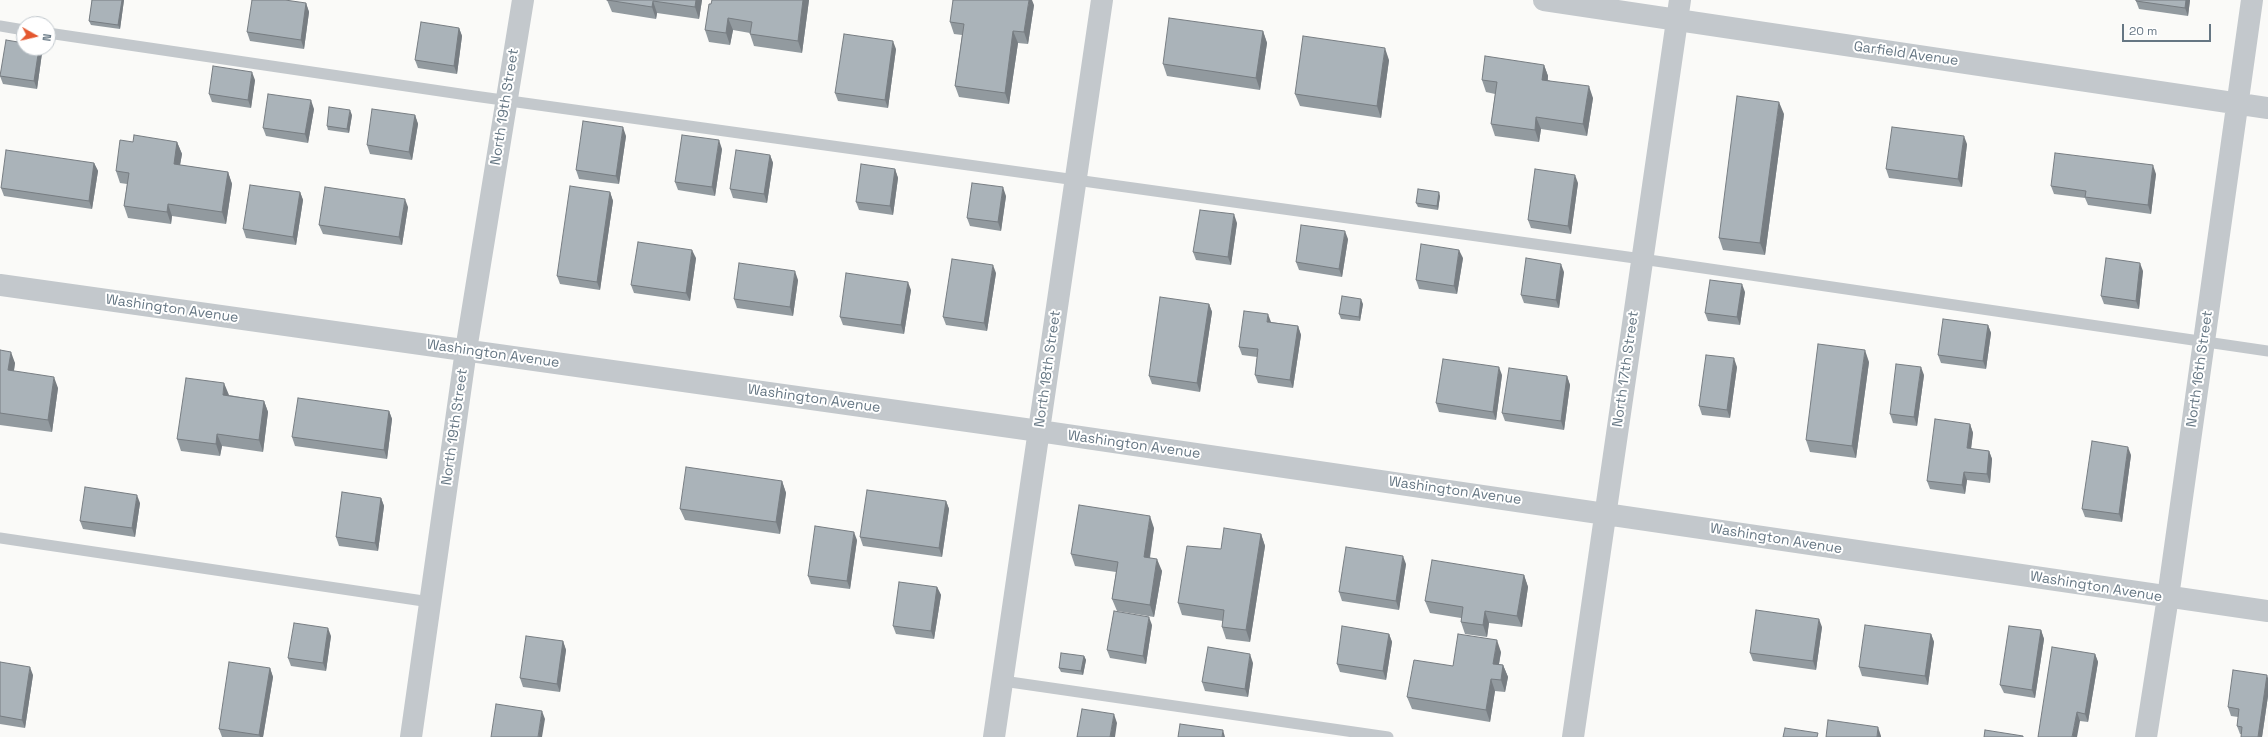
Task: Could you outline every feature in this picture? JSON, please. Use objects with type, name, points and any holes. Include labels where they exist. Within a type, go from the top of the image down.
[{"type":"street","name":"North 19th Street","points":[[412,737],[466,350],[522,0]]},
{"type":"street","name":"North 18th Street","points":[[994,737],[1102,0]]},
{"type":"street","name":"Garfield Avenue","points":[[1544,0],[1678,10],[2268,108]]},
{"type":"street","name":"North 16th Street","points":[[2146,737],[2168,598],[2252,0]]},
{"type":"street","name":"North 17th Street","points":[[1573,737],[1678,10]]},
{"type":"street","name":"Washington Avenue","points":[[0,285],[1039,431],[1605,513],[2168,598],[2268,611]]},
{"type":"lane","points":[[0,26],[16,29]]},
{"type":"lane","points":[[56,34],[506,100],[1642,259],[2268,351]]},
{"type":"lane","points":[[0,538],[430,602]]},
{"type":"lane","points":[[1003,681],[1388,737]]},
{"type":"building","points":[[92,0],[122,0],[118,25],[89,21]]},
{"type":"building","points":[[252,0],[285,0],[306,3],[301,40],[247,32]]},
{"type":"building","points":[[607,0],[696,0],[695,7],[653,1],[652,7]]},
{"type":"building","points":[[712,0],[803,0],[798,41],[750,34],[752,22],[728,18],[726,33],[705,30],[709,4],[711,4]]},
{"type":"building","points":[[953,0],[1029,0],[1024,32],[1013,31],[1005,93],[955,86],[964,24],[950,22]]},
{"type":"building","points":[[2136,0],[2186,0],[2185,8]]},
{"type":"building","points":[[1169,18],[1263,31],[1256,78],[1163,64]]},
{"type":"building","points":[[421,22],[459,28],[454,66],[415,60]]},
{"type":"building","points":[[844,34],[893,41],[885,100],[835,93]]},
{"type":"building","points":[[1303,36],[1385,48],[1377,106],[1295,94]]},
{"type":"building","points":[[6,40],[16,42],[16,56],[38,56],[34,81],[0,76]]},
{"type":"building","points":[[1485,56],[1544,65],[1542,80],[1589,86],[1583,124],[1536,117],[1535,130],[1491,124],[1497,82],[1482,80]]},
{"type":"building","points":[[213,66],[252,72],[248,100],[209,94]]},
{"type":"building","points":[[268,94],[311,100],[305,134],[263,128]]},
{"type":"building","points":[[1737,96],[1779,102],[1760,243],[1719,238]]},
{"type":"building","points":[[329,107],[350,110],[347,129],[327,126]]},
{"type":"building","points":[[372,109],[415,115],[409,152],[367,145]]},
{"type":"building","points":[[583,121],[623,127],[616,176],[576,170]]},
{"type":"building","points":[[1892,127],[1964,136],[1958,179],[1886,169]]},
{"type":"building","points":[[134,135],[177,142],[174,164],[228,172],[222,212],[168,204],[167,212],[124,206],[129,173],[116,171],[120,140],[133,142]]},
{"type":"building","points":[[682,135],[719,140],[712,187],[675,182]]},
{"type":"building","points":[[6,150],[94,163],[89,201],[1,188]]},
{"type":"building","points":[[736,150],[770,155],[764,194],[730,189]]},
{"type":"building","points":[[2055,153],[2153,165],[2148,205],[2085,197],[2086,191],[2051,186]]},
{"type":"building","points":[[861,164],[895,169],[890,206],[856,202]]},
{"type":"building","points":[[1535,169],[1575,175],[1568,226],[1528,220]]},
{"type":"building","points":[[972,183],[1003,187],[998,222],[967,218]]},
{"type":"building","points":[[250,185],[300,192],[293,237],[243,229]]},
{"type":"building","points":[[570,186],[610,192],[597,282],[557,276]]},
{"type":"building","points":[[325,187],[405,199],[399,237],[319,225]]},
{"type":"building","points":[[1418,189],[1439,192],[1437,206],[1416,203]]},
{"type":"building","points":[[1200,210],[1234,214],[1228,257],[1193,252]]},
{"type":"building","points":[[1301,225],[1345,231],[1339,269],[1296,262]]},
{"type":"building","points":[[638,242],[692,250],[686,293],[631,285]]},
{"type":"building","points":[[1421,244],[1459,250],[1454,286],[1416,280]]},
{"type":"building","points":[[1526,258],[1561,264],[1556,300],[1521,295]]},
{"type":"building","points":[[2106,258],[2140,263],[2136,301],[2101,296]]},
{"type":"building","points":[[952,259],[993,265],[984,323],[943,317]]},
{"type":"building","points":[[739,263],[795,271],[790,307],[734,299]]},
{"type":"building","points":[[846,273],[908,282],[901,325],[840,317]]},
{"type":"building","points":[[1710,280],[1742,284],[1737,317],[1705,313]]},
{"type":"building","points":[[1342,296],[1361,299],[1359,317],[1339,314]]},
{"type":"building","points":[[1160,297],[1209,304],[1197,383],[1149,376]]},
{"type":"building","points":[[1244,311],[1268,314],[1267,322],[1298,326],[1290,380],[1255,375],[1258,349],[1239,347]]},
{"type":"building","points":[[1943,319],[1988,325],[1983,361],[1938,355]]},
{"type":"building","points":[[1818,344],[1865,350],[1852,446],[1806,440]]},
{"type":"building","points":[[0,350],[11,352],[8,370],[54,377],[48,420],[0,413]]},
{"type":"building","points":[[1706,355],[1734,358],[1727,410],[1699,406]]},
{"type":"building","points":[[1443,359],[1499,367],[1493,412],[1436,403]]},
{"type":"building","points":[[1896,364],[1921,367],[1914,417],[1890,414]]},
{"type":"building","points":[[1509,368],[1567,376],[1561,421],[1502,413]]},
{"type":"building","points":[[186,378],[224,383],[223,395],[264,401],[259,440],[217,434],[216,444],[177,439]]},
{"type":"building","points":[[298,398],[389,411],[384,450],[292,437]]},
{"type":"building","points":[[1935,419],[1970,424],[1967,448],[1989,451],[1987,474],[1964,472],[1962,485],[1927,481]]},
{"type":"building","points":[[2092,441],[2128,447],[2119,514],[2082,509]]},
{"type":"building","points":[[686,467],[782,481],[776,522],[680,509]]},
{"type":"building","points":[[85,487],[137,495],[132,528],[80,521]]},
{"type":"building","points":[[867,490],[946,501],[939,548],[860,537]]},
{"type":"building","points":[[342,492],[381,498],[375,543],[336,537]]},
{"type":"building","points":[[1079,505],[1150,516],[1144,557],[1157,559],[1150,605],[1112,599],[1118,562],[1071,554]]},
{"type":"building","points":[[815,526],[854,532],[847,581],[808,576]]},
{"type":"building","points":[[1224,528],[1261,534],[1246,630],[1222,627],[1224,610],[1178,603],[1187,546],[1221,549]]},
{"type":"building","points":[[1346,547],[1403,556],[1396,601],[1339,592]]},
{"type":"building","points":[[1432,560],[1524,575],[1517,616],[1485,611],[1483,625],[1461,622],[1463,607],[1425,601]]},
{"type":"building","points":[[899,582],[937,587],[931,631],[893,626]]},
{"type":"building","points":[[1756,610],[1819,619],[1813,661],[1750,653]]},
{"type":"building","points":[[1114,611],[1149,617],[1143,656],[1107,650]]},
{"type":"building","points":[[294,623],[328,628],[323,663],[288,658]]},
{"type":"building","points":[[1865,625],[1931,634],[1925,676],[1859,667]]},
{"type":"building","points":[[1342,626],[1389,634],[1383,671],[1337,664]]},
{"type":"building","points":[[2009,626],[2041,630],[2032,690],[2000,685]]},
{"type":"building","points":[[1458,634],[1497,640],[1493,664],[1503,665],[1501,680],[1491,679],[1486,710],[1407,697],[1414,660],[1453,666]]},
{"type":"building","points":[[526,636],[563,641],[557,684],[520,678]]},
{"type":"building","points":[[1208,647],[1250,654],[1245,689],[1202,682]]},
{"type":"building","points":[[2052,647],[2095,654],[2085,714],[2077,712],[2072,737],[2038,737]]},
{"type":"building","points":[[1061,653],[1084,656],[1081,671],[1059,668]]},
{"type":"building","points":[[0,662],[30,667],[22,720],[0,716]]},
{"type":"building","points":[[229,662],[270,668],[259,735],[219,729]]},
{"type":"building","points":[[2233,670],[2267,675],[2258,737],[2241,737],[2242,727],[2237,726],[2239,709],[2228,707]]},
{"type":"building","points":[[496,704],[542,711],[538,737],[491,737]]},
{"type":"building","points":[[1082,709],[1114,714],[1110,737],[1077,737]]},
{"type":"building","points":[[1828,720],[1878,727],[1877,737],[1826,737]]},
{"type":"building","points":[[1180,724],[1223,730],[1222,737],[1178,737]]},
{"type":"building","points":[[1785,728],[1818,733],[1817,737],[1783,737]]},
{"type":"building","points":[[1985,730],[2023,736],[2023,737],[1984,737]]}]
